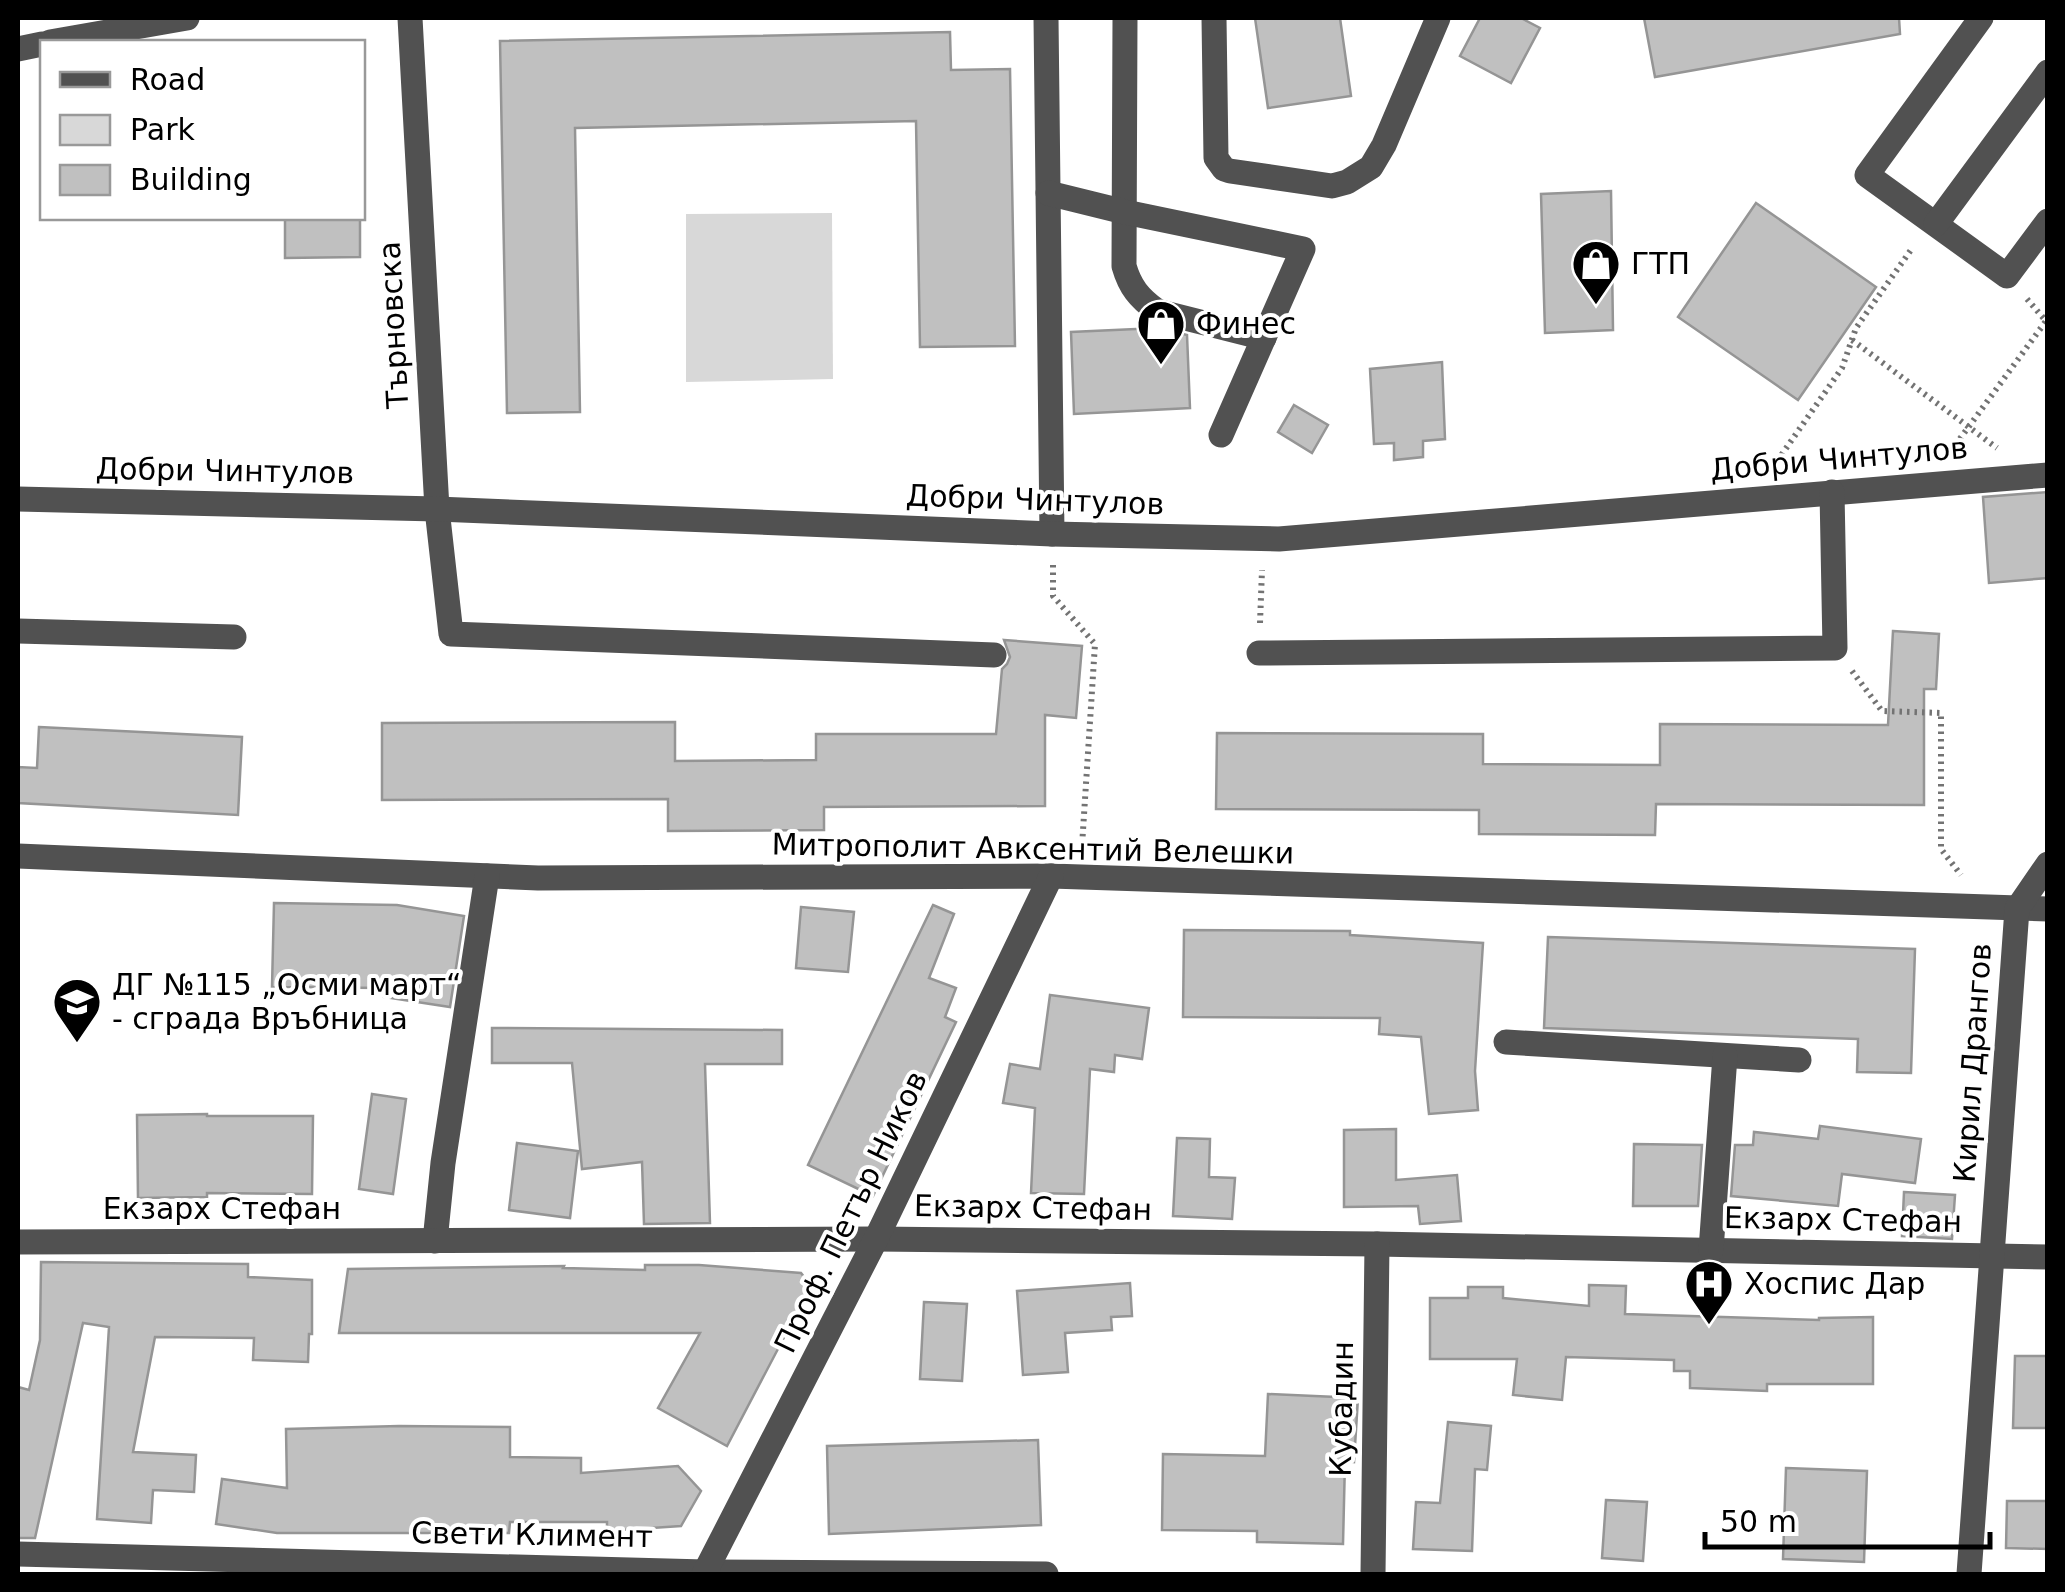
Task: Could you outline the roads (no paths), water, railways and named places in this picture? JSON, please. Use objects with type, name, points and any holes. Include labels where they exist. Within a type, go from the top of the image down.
[{"type":"street","points":[[61,40],[187,18]]},
{"type":"street","name":"Търновска","points":[[410,18],[438,509],[451,634],[994,654]]},
{"type":"street","points":[[1046,18],[1052,534]]},
{"type":"street","points":[[1126,18],[1124,266],[1130,286],[1157,310],[1264,338]]},
{"type":"street","points":[[1214,18],[1219,164],[1230,172],[1332,186],[1371,167],[1438,18]]},
{"type":"street","points":[[1981,18],[1867,175],[2007,276],[2048,221]]},
{"type":"street","points":[[1933,223],[2048,72]]},
{"type":"street","points":[[1048,192],[1303,250],[1221,435]]},
{"type":"street","name":"Добри Чинтулов","points":[[18,499],[438,509],[1279,540],[2041,475]]},
{"type":"street","points":[[1259,653],[1835,648],[1832,492]]},
{"type":"street","points":[[18,631],[234,637]]},
{"type":"street","name":"Митрополит Авксентий Велешки","points":[[18,856],[538,878],[1051,876],[2048,909]]},
{"type":"street","name":"Кирил Дрангов","points":[[1969,1574],[2017,909],[2048,864]]},
{"type":"street","points":[[436,1240],[443,1163],[487,876]]},
{"type":"street","name":"Проф. Петър Ников","points":[[705,1573],[876,1239],[1051,876]]},
{"type":"street","points":[[1506,1042],[1799,1060]]},
{"type":"street","points":[[1711,1250],[1726,1056]]},
{"type":"street","name":"Екзарх Стефан","points":[[18,1242],[876,1239],[2048,1257]]},
{"type":"street","name":"Кубадин","points":[[1373,1574],[1376,1244]]},
{"type":"street","name":"Свети Климент","points":[[18,1554],[705,1573],[1046,1574]]},
{"type":"place","name":"ГТП","points":[[1596,306]]},
{"type":"place","name":"Финес","points":[[1161,366]]},
{"type":"place","name":"ДГ №115 „Осми март“ - сграда Връбница","points":[[77,1044]]},
{"type":"place","name":"Хоспис Дар","points":[[1709,1326]]}]
